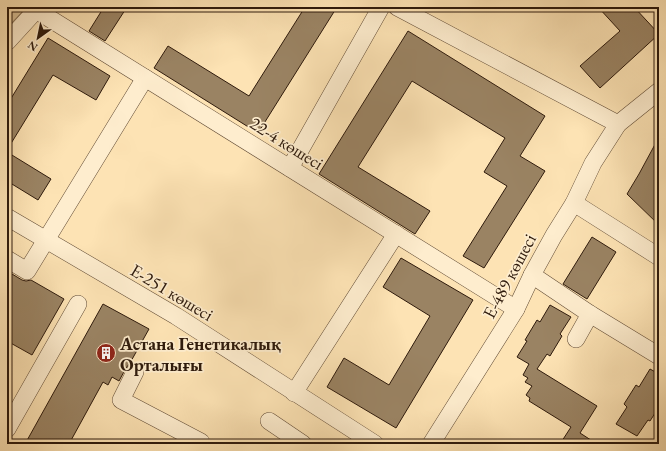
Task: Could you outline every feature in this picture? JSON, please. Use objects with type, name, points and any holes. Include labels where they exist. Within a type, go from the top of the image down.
[{"type":"street","points":[[290,168],[381,7]]},
{"type":"street","points":[[399,7],[618,124]]},
{"type":"street","points":[[7,42],[38,9]]},
{"type":"street","name":"22-4 көшесі","points":[[38,9],[145,78],[516,309]]},
{"type":"street","points":[[7,259],[27,271],[145,78]]},
{"type":"street","name":"Е-489 көшесі","points":[[431,444],[516,309],[532,275],[574,203],[593,163],[618,124],[659,91]]},
{"type":"street","points":[[574,203],[659,257]]},
{"type":"street","name":"Е-251 көшесі","points":[[7,217],[176,316],[375,444]]},
{"type":"street","points":[[294,393],[396,234]]},
{"type":"street","points":[[532,275],[590,314],[659,356]]},
{"type":"street","points":[[7,429],[78,304]]},
{"type":"street","points":[[576,339],[590,314]]},
{"type":"street","points":[[135,372],[121,400],[201,442],[199,444]]},
{"type":"street","points":[[269,421],[303,444]]},
{"type":"shaded area","points":[[7,7],[27,7],[7,28]]},
{"type":"building","points":[[104,7],[127,7],[105,41],[89,31]]},
{"type":"building","points":[[305,7],[337,7],[258,133],[154,68],[168,46],[249,96]]},
{"type":"building","points":[[598,7],[634,7],[659,34],[600,88],[580,66],[620,31]]},
{"type":"building","points":[[408,31],[545,116],[520,156],[545,171],[484,268],[463,256],[507,186],[484,172],[505,138],[412,81],[358,167],[430,211],[415,234],[319,174]]},
{"type":"building","points":[[48,38],[110,76],[96,100],[53,75],[7,150],[7,105]]},
{"type":"building","points":[[659,137],[659,225],[627,194]]},
{"type":"building","points":[[7,152],[51,179],[38,200],[7,181]]},
{"type":"building","points":[[592,237],[616,252],[587,299],[563,284]]},
{"type":"building","points":[[401,258],[473,300],[396,428],[327,387],[344,358],[389,385],[430,316],[383,287]]},
{"type":"building","points":[[7,271],[22,280],[31,280],[64,299],[32,355],[7,341]]},
{"type":"building","name":"Астана Генетикалық Орталығы","points":[[103,304],[149,329],[119,381],[112,377],[108,385],[103,382],[69,444],[25,444]]},
{"type":"building","points":[[550,305],[571,317],[560,334],[562,336],[550,356],[547,354],[537,369],[597,406],[580,433],[597,444],[560,444],[571,427],[529,401],[530,398],[526,395],[532,386],[525,382],[528,378],[523,375],[529,364],[517,357],[537,320],[540,322]]},
{"type":"building","points":[[650,369],[659,374],[659,407],[650,421],[648,420],[637,436],[616,424],[627,407],[624,404],[636,385],[639,387]]},
{"type":"place","name":"Астана Генетикалық Орталығы","points":[[106,353]]}]
